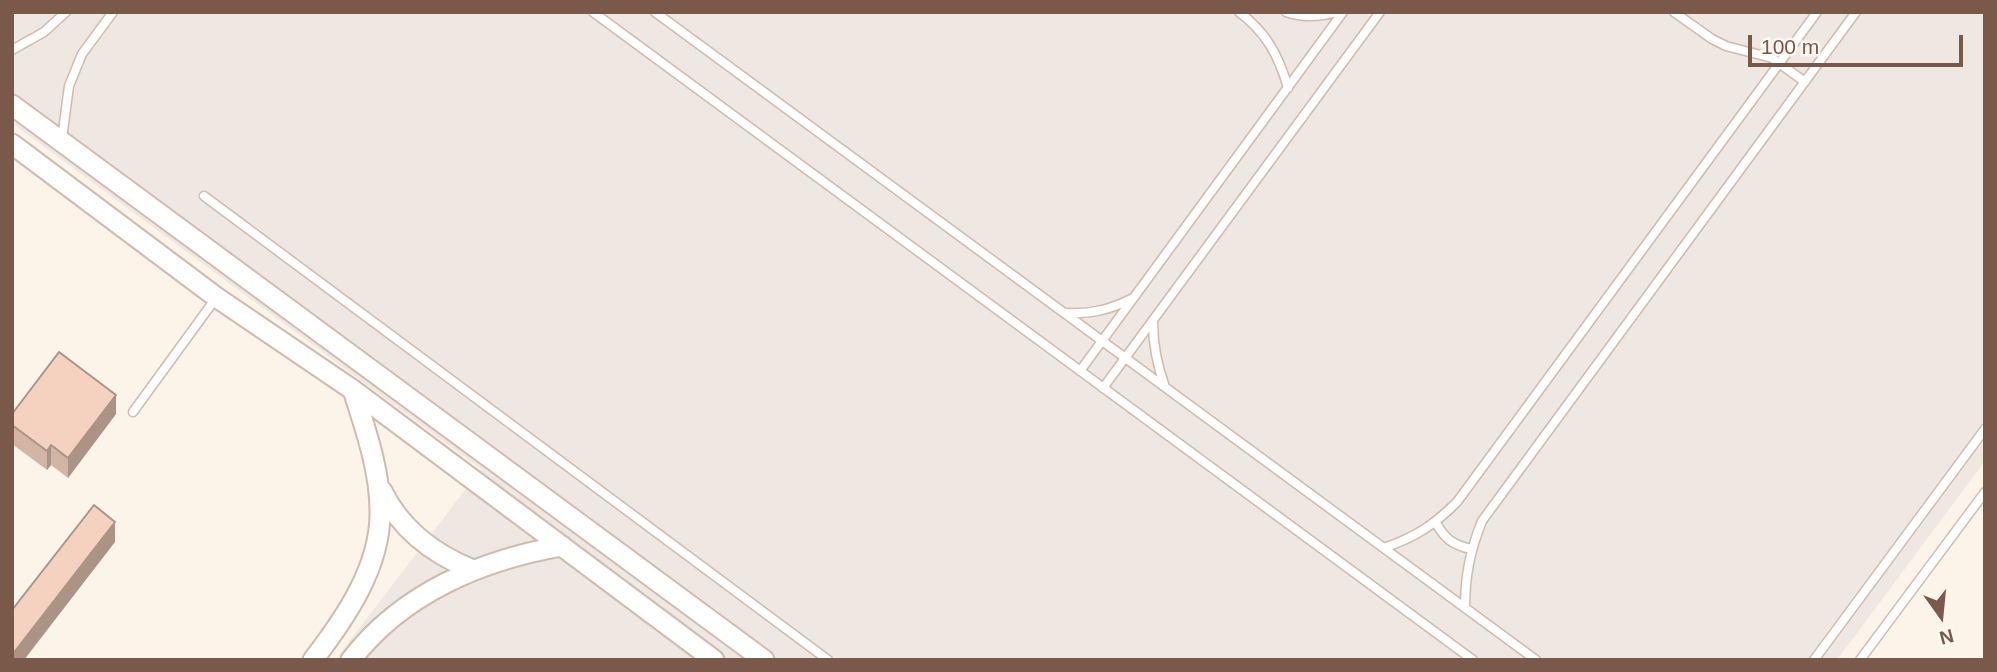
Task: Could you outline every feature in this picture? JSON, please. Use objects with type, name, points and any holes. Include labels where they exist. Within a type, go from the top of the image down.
[{"type":"street","points":[[12,105],[764,660]]},
{"type":"street","points":[[12,144],[216,297],[353,390],[714,660]]},
{"type":"street","points":[[216,297],[236,270]]},
{"type":"street","points":[[313,660],[335,631],[369,568],[378,540],[380,510],[377,481],[353,390]]},
{"type":"street","points":[[377,481],[387,501],[415,536],[432,550],[473,570]]},
{"type":"street","points":[[351,660],[385,623],[437,587],[473,570],[522,554],[562,546]]},
{"type":"lane","points":[[12,50],[44,32],[66,12]]},
{"type":"lane","points":[[62,142],[69,86],[82,54],[113,12]]},
{"type":"lane","points":[[593,12],[1474,660]]},
{"type":"lane","points":[[655,12],[1536,660]]},
{"type":"lane","points":[[1239,12],[1256,25],[1271,44],[1288,88]]},
{"type":"lane","points":[[1286,12],[1295,16],[1321,17],[1337,12]]},
{"type":"lane","points":[[1080,370],[1343,12]]},
{"type":"lane","points":[[1103,388],[1380,12]]},
{"type":"lane","points":[[1674,12],[1719,42],[1740,50],[1766,55],[1805,82]]},
{"type":"lane","points":[[1384,548],[1411,538],[1436,523],[1457,502],[1816,12]]},
{"type":"lane","points":[[1465,608],[1465,578],[1471,549],[1482,521],[1856,12]]},
{"type":"lane","points":[[204,196],[828,660]]},
{"type":"lane","points":[[133,412],[216,297]]},
{"type":"lane","points":[[1065,313],[1089,314],[1113,308],[1134,297]]},
{"type":"lane","points":[[1153,321],[1153,344],[1165,387]]},
{"type":"lane","points":[[1814,660],[1985,429]]},
{"type":"lane","points":[[1860,660],[1985,492]]},
{"type":"lane","points":[[1436,523],[1443,536],[1456,545],[1471,549]]},
{"type":"shaded area","points":[[12,12],[1985,12],[1985,461],[1837,660],[335,660],[481,469],[12,123]]},
{"type":"building","points":[[59,352],[116,395],[68,458],[51,445],[47,451],[12,425],[12,414]]},
{"type":"building","points":[[94,505],[115,522],[12,655],[12,610]]}]
